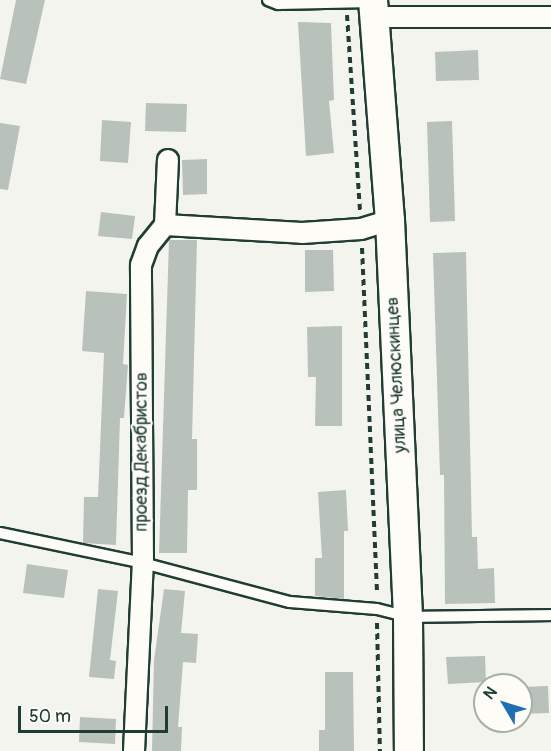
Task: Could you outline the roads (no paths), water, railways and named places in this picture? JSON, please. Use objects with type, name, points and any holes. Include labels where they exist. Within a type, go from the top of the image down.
[{"type":"street","points":[[367,5],[551,17]]},
{"type":"street","name":"улица Челюскинцев","points":[[367,5],[390,220],[408,617],[409,751]]},
{"type":"street","points":[[168,160],[165,225],[302,233],[361,229],[390,220]]},
{"type":"street","name":"проезд Декабристов","points":[[134,751],[142,563],[141,265],[148,246],[165,225]]},
{"type":"lane","points":[[268,0],[278,4],[367,5]]},
{"type":"lane","points":[[0,533],[142,563],[290,602],[377,609],[408,617],[551,615]]}]
